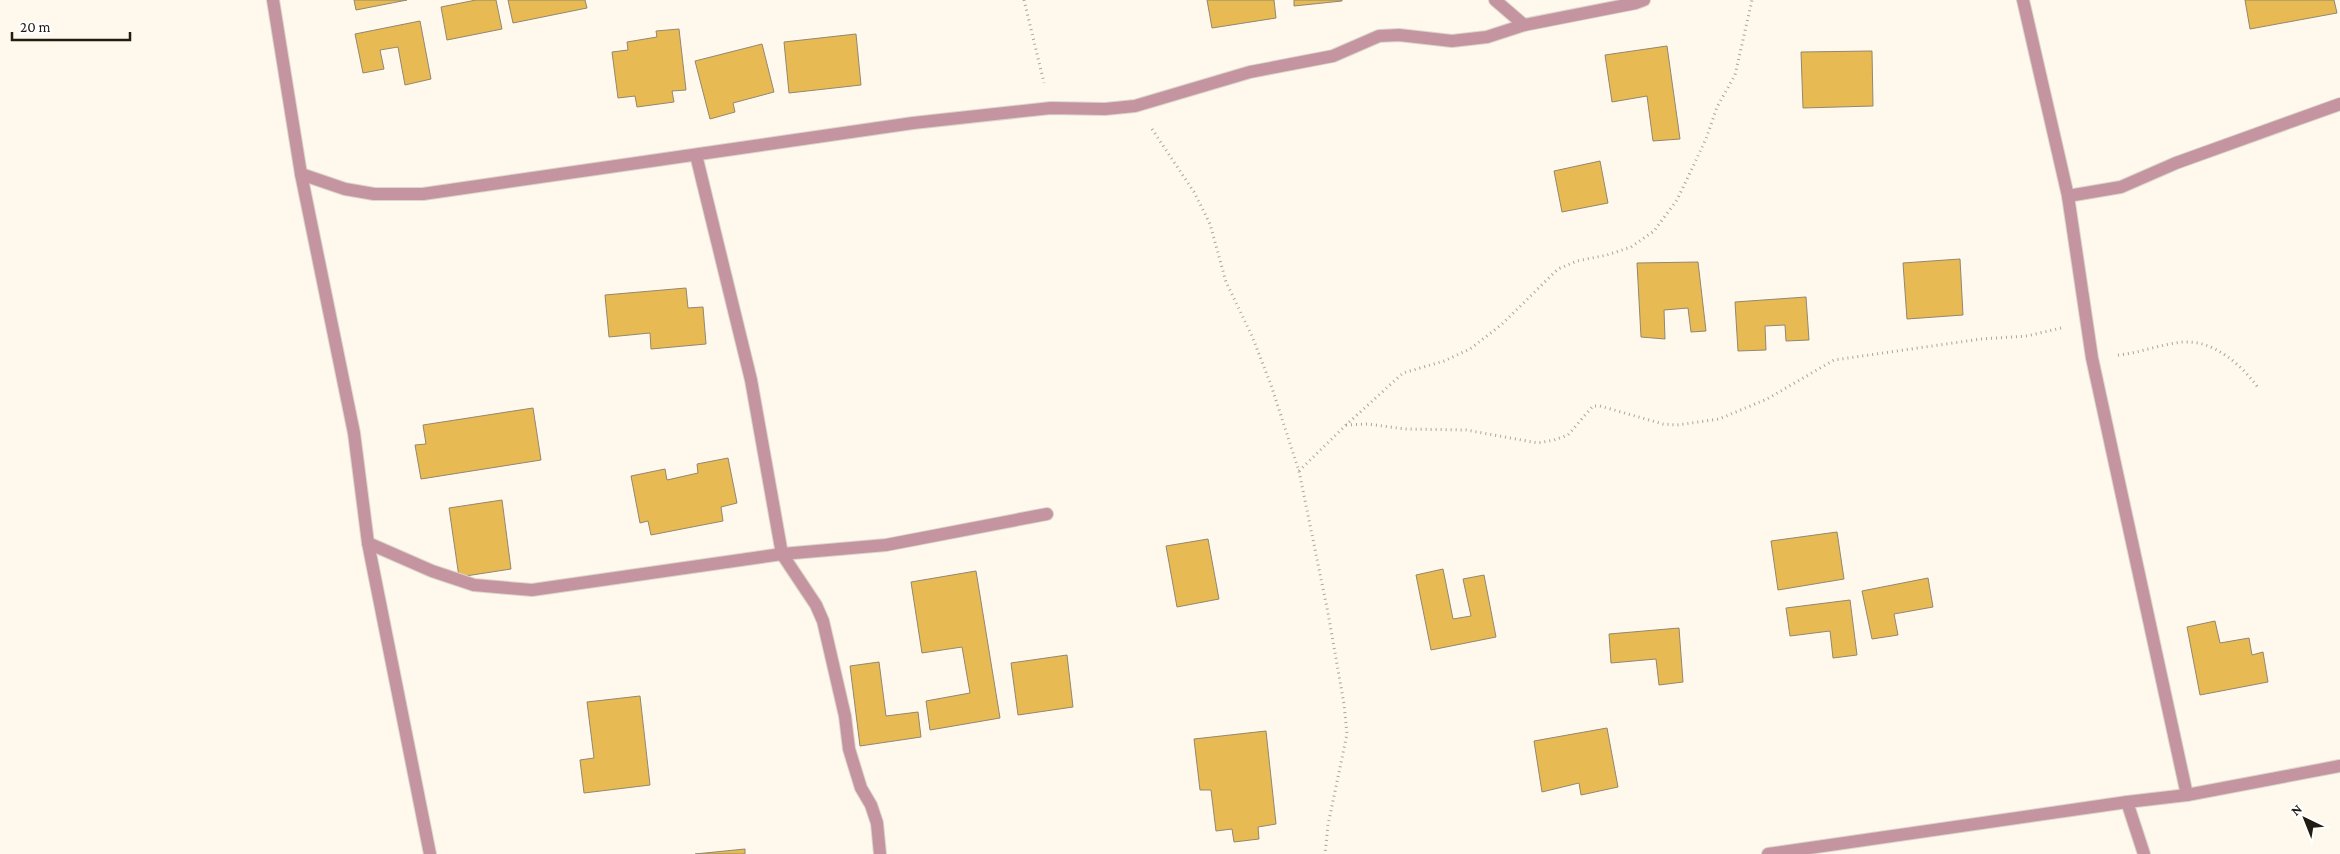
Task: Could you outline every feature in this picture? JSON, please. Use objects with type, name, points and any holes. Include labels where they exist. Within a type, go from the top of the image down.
[{"type":"street","points":[[273,0],[301,174],[354,433],[368,543],[430,854]]},
{"type":"street","points":[[1495,0],[1524,25]]},
{"type":"street","points":[[301,174],[345,189],[374,194],[423,194],[914,123],[1050,108],[1135,106],[1250,72],[1333,56],[1379,36],[1399,35],[1452,41],[1487,37],[1524,25],[1644,0]]},
{"type":"street","points":[[2023,0],[2068,196],[2085,321],[2092,358],[2187,795]]},
{"type":"street","points":[[2068,196],[2121,187],[2176,163],[2340,104]]},
{"type":"street","points":[[696,155],[751,380],[782,554],[816,605],[823,621],[845,716],[849,749],[861,788],[871,805],[877,823],[880,854]]},
{"type":"street","points":[[368,543],[432,572],[474,585],[532,590],[782,554],[886,545],[1047,514]]},
{"type":"street","points":[[1768,854],[2187,795],[2340,766]]},
{"type":"street","points":[[2127,802],[2144,854]]},
{"type":"path","points":[[1024,0],[1050,108]]},
{"type":"path","points":[[1299,471],[1403,373],[1444,361],[1470,349],[1501,325],[1558,270],[1577,261],[1608,255],[1631,247],[1654,231],[1677,200],[1706,139],[1717,106],[1735,76],[1752,0]]},
{"type":"path","points":[[1135,106],[1173,158],[1194,192],[1210,224],[1226,282],[1252,336],[1265,369],[1299,471],[1328,613],[1344,704],[1347,734],[1328,825],[1325,854]]},
{"type":"path","points":[[1346,425],[1368,424],[1405,429],[1466,430],[1538,443],[1568,435],[1593,406],[1600,406],[1663,424],[1677,425],[1719,419],[1767,399],[1834,360],[1981,339],[2028,336],[2085,321]]},
{"type":"path","points":[[2092,358],[2129,354],[2183,342],[2200,343],[2232,360],[2248,373],[2259,389]]},
{"type":"building","points":[[354,0],[407,0],[356,10]]},
{"type":"building","points":[[476,0],[496,0],[502,29],[447,40],[441,7]]},
{"type":"building","points":[[508,0],[585,0],[587,8],[513,23]]},
{"type":"building","points":[[1207,0],[1274,0],[1276,18],[1212,28]]},
{"type":"building","points":[[1294,0],[1342,0],[1342,1],[1294,6]]},
{"type":"building","points":[[2245,0],[2334,0],[2337,13],[2250,29]]},
{"type":"building","points":[[420,21],[431,79],[405,85],[398,47],[380,50],[384,69],[363,73],[355,34]]},
{"type":"building","points":[[679,29],[686,90],[672,91],[674,102],[637,107],[635,96],[618,98],[612,52],[628,50],[627,42],[657,37],[656,31]]},
{"type":"building","points":[[856,34],[861,85],[789,93],[784,42]]},
{"type":"building","points":[[762,44],[774,92],[733,103],[735,112],[710,119],[695,61]]},
{"type":"building","points":[[1667,46],[1680,139],[1653,141],[1647,96],[1612,102],[1605,55]]},
{"type":"building","points":[[1872,51],[1873,106],[1803,108],[1801,52]]},
{"type":"building","points":[[1600,161],[1608,203],[1562,212],[1554,171]]},
{"type":"building","points":[[1960,259],[1963,315],[1907,319],[1903,263]]},
{"type":"building","points":[[1698,262],[1706,331],[1691,332],[1688,308],[1664,310],[1665,339],[1641,337],[1637,263]]},
{"type":"building","points":[[686,288],[688,308],[703,307],[706,344],[651,349],[650,333],[609,337],[605,295]]},
{"type":"building","points":[[1806,297],[1809,340],[1786,341],[1785,325],[1765,326],[1766,350],[1738,351],[1735,302]]},
{"type":"building","points":[[533,408],[541,460],[421,479],[415,445],[426,444],[423,425]]},
{"type":"building","points":[[728,458],[737,503],[721,507],[723,521],[651,535],[648,521],[640,523],[631,476],[665,469],[667,480],[698,473],[697,464]]},
{"type":"building","points":[[502,500],[511,569],[459,577],[449,508]]},
{"type":"building","points":[[1837,532],[1844,579],[1778,590],[1771,541]]},
{"type":"building","points":[[1208,539],[1219,599],[1177,607],[1166,546]]},
{"type":"building","points":[[1443,569],[1453,619],[1471,616],[1463,579],[1484,575],[1496,637],[1431,650],[1416,575]]},
{"type":"building","points":[[976,571],[1000,718],[930,730],[926,701],[970,693],[962,647],[922,653],[911,582]]},
{"type":"building","points":[[1928,578],[1933,607],[1894,614],[1898,635],[1872,639],[1862,591]]},
{"type":"building","points":[[1850,600],[1857,655],[1833,658],[1830,631],[1790,636],[1786,608]]},
{"type":"building","points":[[2215,621],[2220,643],[2249,638],[2252,655],[2263,652],[2268,682],[2200,695],[2187,627]]},
{"type":"building","points":[[1679,628],[1683,682],[1659,685],[1656,659],[1611,663],[1609,634]]},
{"type":"building","points":[[1067,655],[1073,707],[1018,715],[1011,663]]},
{"type":"building","points":[[879,662],[886,716],[918,712],[921,737],[860,746],[850,666]]},
{"type":"building","points":[[640,696],[650,785],[584,793],[580,760],[594,758],[587,702]]},
{"type":"building","points":[[1607,728],[1618,787],[1581,795],[1579,783],[1542,792],[1534,741]]},
{"type":"building","points":[[1266,731],[1276,824],[1258,827],[1259,839],[1234,842],[1232,829],[1216,831],[1211,790],[1200,790],[1194,739]]},
{"type":"building","points":[[745,849],[745,854],[695,854]]}]
